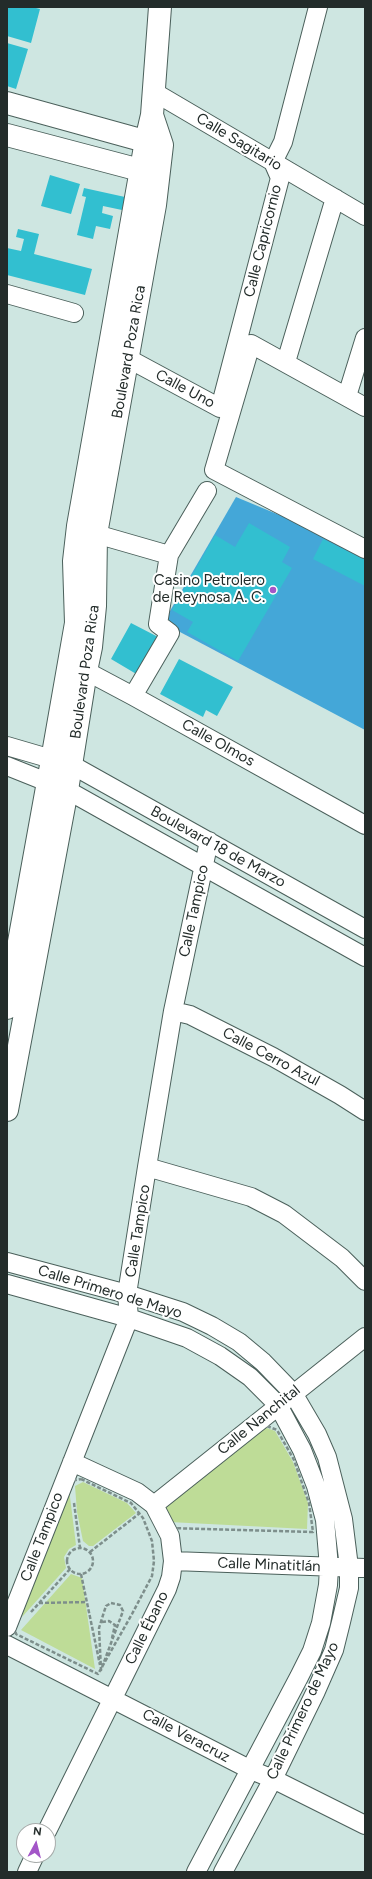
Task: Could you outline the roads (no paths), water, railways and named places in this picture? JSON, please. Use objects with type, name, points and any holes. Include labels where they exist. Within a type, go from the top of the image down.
[{"type":"main road","name":"Boulevard Poza Rica","points":[[7,1110],[77,669],[74,561],[78,526],[150,173],[154,143],[152,115],[160,7]]},
{"type":"main road","points":[[7,103],[154,143]]},
{"type":"main road","points":[[7,135],[150,173]]},
{"type":"main road","name":"Boulevard Poza Rica","points":[[77,669],[91,648],[94,617],[96,534],[155,205],[150,173]]},
{"type":"main road","name":"Boulevard Poza Rica","points":[[7,1008],[58,786]]},
{"type":"street","name":"Calle Capricornio","points":[[220,408],[280,178],[273,162],[283,142],[318,7]]},
{"type":"street","name":"Calle Sagitario","points":[[154,92],[365,216]]},
{"type":"street","points":[[286,362],[335,198]]},
{"type":"street","points":[[7,294],[74,313]]},
{"type":"street","points":[[347,396],[365,338]]},
{"type":"street","points":[[365,407],[251,344],[214,470],[365,549]]},
{"type":"street","name":"Calle Uno","points":[[128,359],[220,408]]},
{"type":"street","points":[[133,696],[170,633],[158,624],[169,555],[207,491]]},
{"type":"street","points":[[96,534],[169,555]]},
{"type":"street","name":"Calle Olmos","points":[[77,669],[133,696],[365,825]]},
{"type":"street","name":"Boulevard 18 de Marzo","points":[[7,746],[62,763],[209,841],[365,929]]},
{"type":"street","name":"Boulevard 18 de Marzo","points":[[7,766],[58,786],[365,957]]},
{"type":"street","name":"Calle Tampico","points":[[12,1631],[72,1462],[129,1318],[127,1294],[173,1011],[209,841]]},
{"type":"street","name":"Calle Cerro Azul","points":[[173,1011],[190,1015],[273,1057],[365,1111]]},
{"type":"street","points":[[147,1167],[251,1197],[284,1214],[342,1258],[365,1281]]},
{"type":"street","name":"Calle Primero de Mayo","points":[[7,1262],[127,1294],[183,1312],[212,1326],[239,1342],[263,1362],[293,1393],[317,1434],[328,1457],[343,1519],[357,1567],[349,1588],[334,1650],[316,1691],[273,1779],[223,1872]]},
{"type":"street","name":"Calle Primero de Mayo","points":[[7,1284],[129,1318],[187,1338],[220,1356],[250,1377],[278,1405],[302,1450],[316,1486],[325,1520],[329,1567],[328,1585],[321,1623],[312,1651],[196,1872]]},
{"type":"street","name":"Calle Nanchital","points":[[152,1509],[278,1405],[365,1336]]},
{"type":"street","name":"Calle Ébano","points":[[51,1823],[167,1589],[173,1561],[170,1536],[152,1509],[137,1492],[72,1462]]},
{"type":"street","name":"Calle Minatitlán","points":[[173,1561],[357,1567]]},
{"type":"street","name":"Calle Veracruz","points":[[12,1631],[113,1698],[250,1770],[273,1779],[365,1825]]},
{"type":"water","name":"Casino Petrolero de Reynosa A. C.","points":[[236,497],[289,519],[365,557],[365,730],[163,623]]},
{"type":"place","name":"Casino Petrolero de Reynosa A. C.","points":[[273,590]]}]
